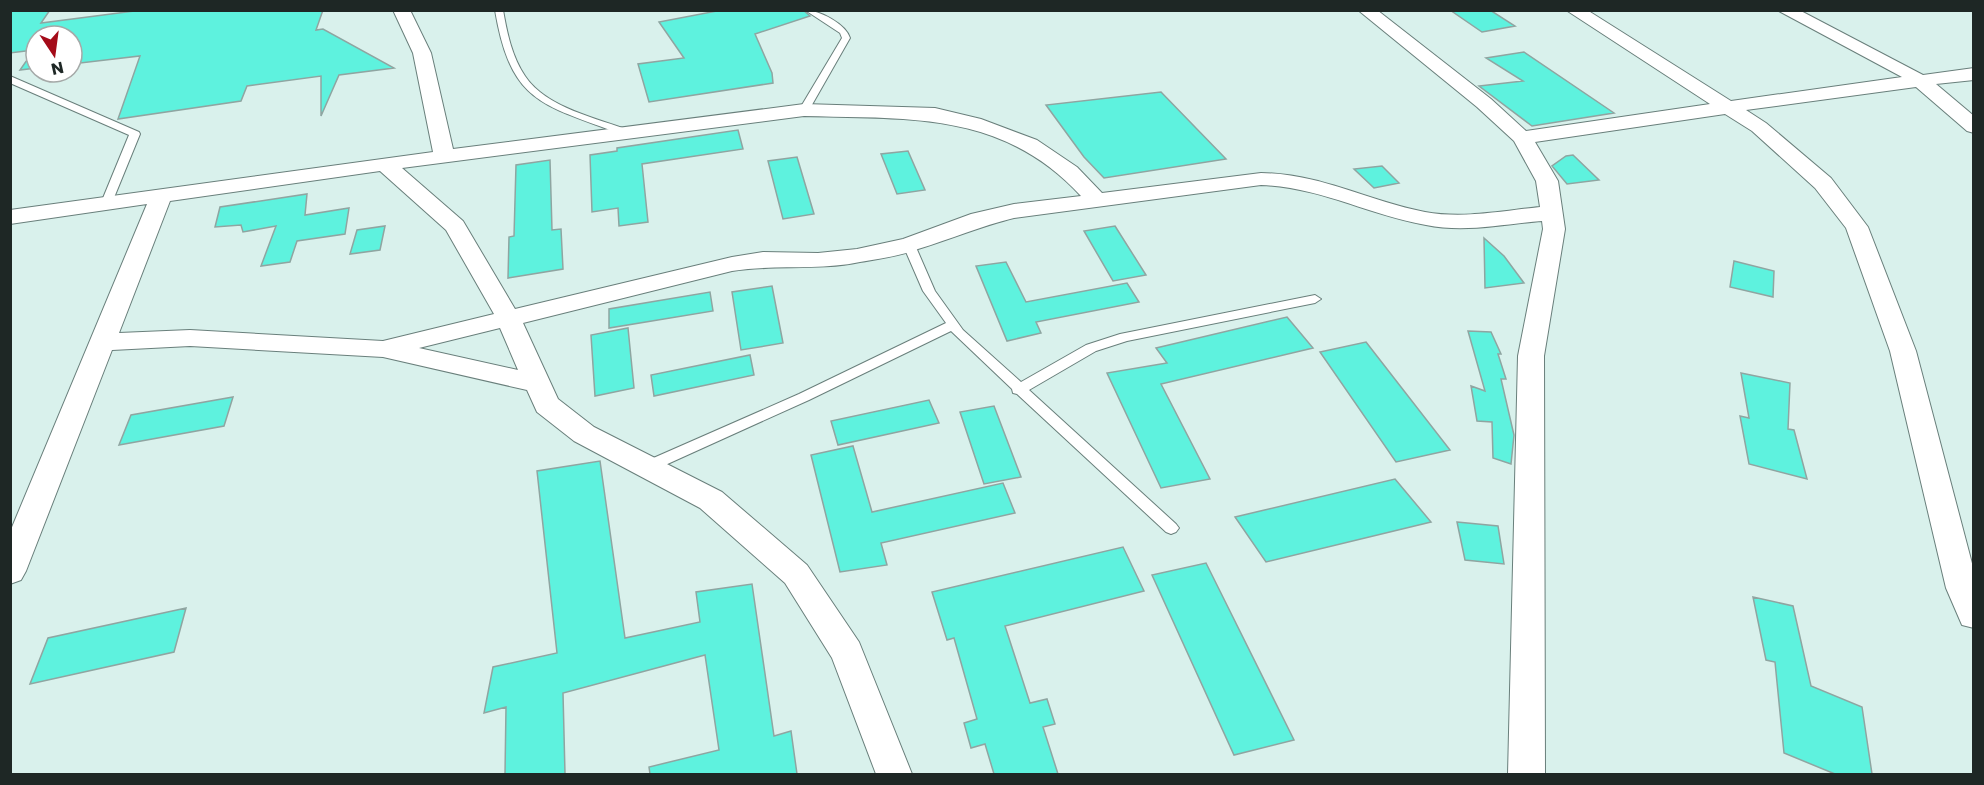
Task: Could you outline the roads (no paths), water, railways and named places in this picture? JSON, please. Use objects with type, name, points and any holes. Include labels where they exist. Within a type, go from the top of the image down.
[{"type":"street","points":[[400,10],[422,53],[444,156]]},
{"type":"street","points":[[1366,10],[1484,103],[1522,138],[1547,181],[1554,230],[1531,356],[1527,774]]},
{"type":"street","points":[[1574,10],[1759,127],[1822,183],[1857,227],[1903,351],[1962,588],[1974,615]]},
{"type":"street","points":[[1785,10],[1903,70],[1922,82],[1974,127]]},
{"type":"street","points":[[1522,138],[1852,89],[1974,74]]},
{"type":"street","points":[[10,217],[444,156],[804,110],[935,114],[974,123],[1030,144],[1070,171],[1097,200]]},
{"type":"street","points":[[385,164],[455,226],[509,319],[548,405],[584,434],[711,500],[796,574],[848,652],[894,774]]},
{"type":"street","points":[[383,349],[732,264],[764,259],[857,256],[909,245],[971,221],[1014,211],[1260,178],[1289,178],[1313,182],[1408,215],[1430,220],[1454,221],[1551,213]]},
{"type":"street","points":[[10,571],[161,196]]},
{"type":"street","points":[[102,342],[190,338],[383,349],[537,384]]},
{"type":"lane","points":[[500,10],[507,45],[522,81],[539,97],[627,133]]},
{"type":"lane","points":[[804,110],[846,38],[844,32],[808,10]]},
{"type":"lane","points":[[10,79],[135,134],[107,203]]},
{"type":"lane","points":[[909,245],[929,291],[953,325],[1018,390],[1171,528]]},
{"type":"lane","points":[[1018,390],[1091,348],[1125,337],[1315,299]]},
{"type":"lane","points":[[647,467],[804,398],[953,325]]}]
